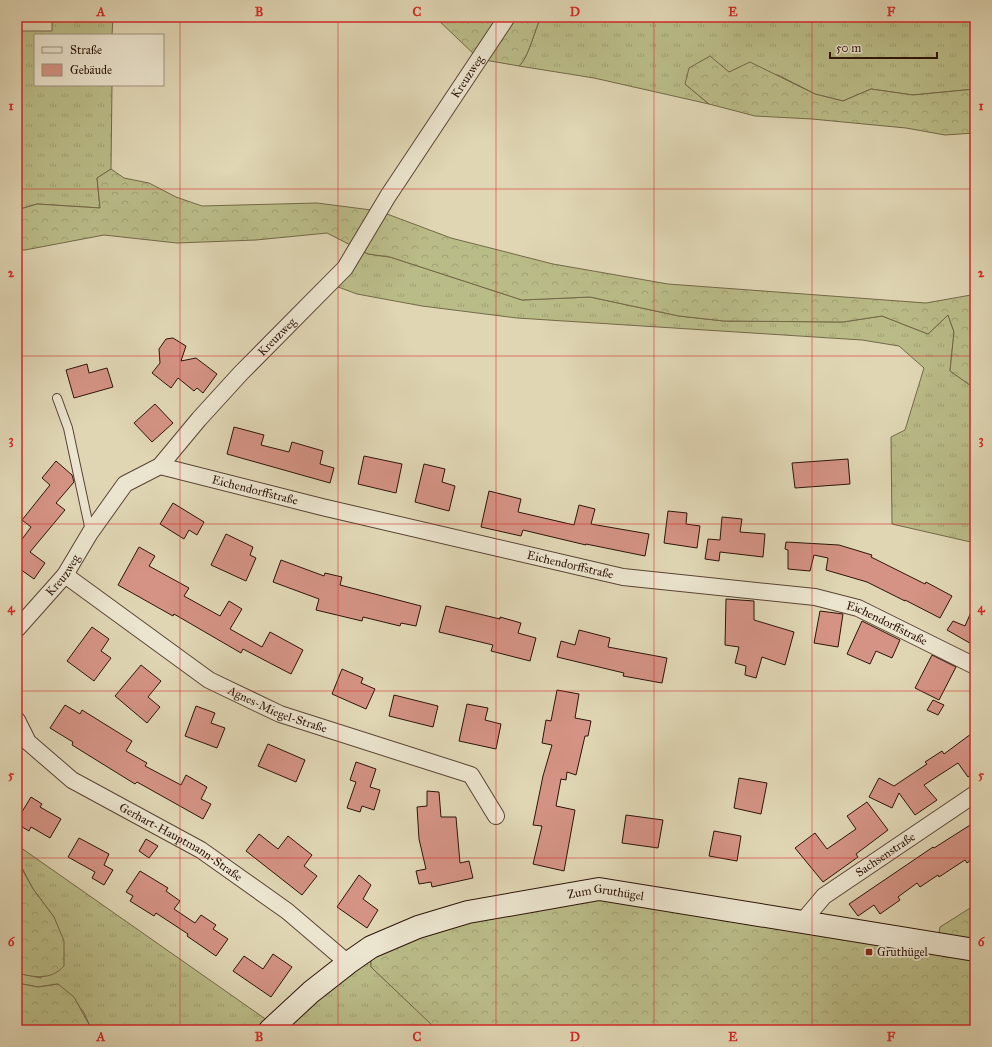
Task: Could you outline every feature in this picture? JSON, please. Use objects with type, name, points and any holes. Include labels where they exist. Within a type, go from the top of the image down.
[{"type":"street","name":"Kreuzweg","points":[[17,629],[65,575],[90,532],[125,484],[160,466],[199,419],[241,373],[345,268],[388,196],[507,17]]},
{"type":"street","name":"Eichendorffstraße","points":[[160,466],[322,507],[623,577],[815,597],[858,608],[975,666]]},
{"type":"street","name":"Agnes-Miegel-Straße","points":[[65,575],[209,680],[280,714],[471,775],[496,816]]},
{"type":"street","name":"Gerhart-Hauptmann-Straße","points":[[17,720],[28,742],[72,780],[201,850],[287,911],[348,963]]},
{"type":"street","name":"Sachsenstraße","points":[[802,922],[824,896],[975,794]]},
{"type":"street","name":"Zum Gruthügel","points":[[270,1030],[311,992],[371,947],[418,927],[468,912],[598,889],[975,950]]},
{"type":"lane","points":[[57,398],[68,428],[90,532]]},
{"type":"green space","points":[[52,17],[113,17],[112,34],[34,34],[34,86],[112,86],[111,169],[97,178],[100,208],[37,204],[17,210],[17,31],[52,31]]},
{"type":"green space","points":[[435,17],[541,17],[526,57],[519,66],[479,59]]},
{"type":"green space","points":[[541,17],[975,17],[975,89],[913,95],[871,89],[843,101],[815,94],[778,75],[729,72],[685,84],[709,104],[594,78],[519,66],[526,57]]},
{"type":"green space","points":[[710,56],[729,72],[750,62],[815,94],[843,101],[871,89],[913,95],[975,89],[975,133],[945,135],[906,128],[812,119],[755,116],[709,104],[685,84],[689,68]]},
{"type":"green space","points":[[111,169],[124,178],[149,183],[176,197],[202,206],[317,203],[379,211],[451,238],[553,264],[668,284],[926,303],[975,293],[974,388],[950,371],[954,332],[948,315],[928,334],[882,316],[843,322],[724,321],[679,316],[590,297],[522,300],[390,257],[368,254],[327,233],[256,240],[177,243],[104,235],[25,250],[17,250],[17,210],[37,204],[100,208],[97,178]]},
{"type":"green space","points":[[357,248],[368,254],[390,257],[522,300],[590,297],[679,316],[724,321],[843,322],[882,316],[928,334],[948,315],[954,332],[950,371],[973,387],[975,381],[975,543],[892,524],[891,437],[905,430],[924,368],[899,346],[862,340],[517,318],[422,306],[357,294],[330,284]]},
{"type":"green space","points":[[17,845],[274,1025],[371,947],[371,967],[435,1027],[432,1030],[92,1030],[83,1011],[58,984],[38,987],[17,983],[17,973],[41,978],[54,917],[33,889],[17,858]]},
{"type":"green space","points":[[17,860],[33,889],[54,917],[64,941],[64,966],[59,971],[47,976],[30,976],[17,973]]},
{"type":"green space","points":[[599,889],[937,944],[940,927],[975,905],[975,1030],[432,1030],[434,1027],[371,967],[371,947]]},
{"type":"green space","points":[[17,983],[38,987],[58,984],[74,997],[92,1030],[17,1030]]},
{"type":"building","points":[[173,338],[186,346],[181,361],[196,358],[217,374],[203,393],[197,388],[194,391],[178,378],[171,388],[152,373],[160,363],[159,349],[166,339]]},
{"type":"building","points":[[87,364],[89,373],[107,368],[113,387],[74,398],[66,370]]},
{"type":"building","points":[[155,404],[173,423],[152,442],[134,423]]},
{"type":"building","points":[[234,427],[264,435],[261,445],[289,452],[292,442],[323,451],[320,464],[334,468],[330,483],[227,454]]},
{"type":"building","points":[[364,456],[402,464],[396,493],[358,484]]},
{"type":"building","points":[[848,459],[850,484],[795,488],[792,463]]},
{"type":"building","points":[[56,461],[72,475],[74,482],[56,503],[65,510],[30,552],[45,563],[34,579],[17,567],[17,546],[31,527],[22,520],[50,485],[42,478]]},
{"type":"building","points":[[424,464],[445,469],[442,482],[455,486],[449,511],[415,502]]},
{"type":"building","points":[[489,491],[521,499],[518,512],[574,525],[579,505],[595,509],[591,524],[649,534],[645,556],[586,545],[523,530],[521,536],[481,527]]},
{"type":"building","points":[[173,503],[204,522],[197,535],[189,530],[184,539],[160,524]]},
{"type":"building","points":[[668,511],[687,513],[686,524],[700,526],[697,548],[664,543]]},
{"type":"building","points":[[722,517],[742,519],[740,532],[765,534],[763,557],[720,552],[719,561],[705,559],[708,539],[720,540]]},
{"type":"building","points":[[226,534],[253,547],[250,555],[256,558],[246,581],[211,565]]},
{"type":"building","points":[[786,542],[839,545],[872,555],[871,557],[925,584],[926,582],[952,596],[940,618],[867,582],[826,570],[828,558],[814,555],[810,571],[788,569],[788,550],[785,549]]},
{"type":"building","points":[[139,547],[155,556],[149,566],[189,588],[184,596],[220,616],[229,601],[242,609],[230,629],[262,647],[270,632],[303,650],[291,674],[243,649],[241,653],[174,614],[173,616],[118,585]]},
{"type":"building","points":[[281,560],[324,576],[325,573],[342,577],[340,585],[421,606],[416,626],[401,623],[400,626],[363,617],[362,621],[316,610],[319,599],[273,582]]},
{"type":"building","points":[[726,599],[754,601],[754,620],[794,632],[785,665],[762,657],[756,678],[745,675],[746,666],[735,663],[739,647],[725,645]]},
{"type":"building","points":[[975,603],[975,646],[947,630],[953,621],[965,626]]},
{"type":"building","points":[[446,606],[500,619],[500,617],[521,623],[518,633],[536,638],[530,661],[491,651],[493,645],[439,632]]},
{"type":"building","points":[[820,611],[843,614],[838,647],[814,643]]},
{"type":"building","points":[[862,621],[900,640],[892,658],[876,651],[870,664],[847,654]]},
{"type":"building","points":[[92,627],[109,639],[101,651],[111,658],[94,681],[67,661]]},
{"type":"building","points":[[579,630],[610,638],[608,647],[667,658],[662,683],[623,676],[624,673],[557,657],[561,641],[575,645]]},
{"type":"building","points":[[932,655],[956,667],[939,700],[915,688]]},
{"type":"building","points":[[141,665],[161,681],[148,697],[160,707],[147,723],[115,696]]},
{"type":"building","points":[[342,669],[363,678],[361,683],[375,689],[366,709],[332,694]]},
{"type":"building","points":[[557,690],[579,694],[575,718],[591,721],[588,736],[585,736],[576,775],[567,772],[566,780],[561,779],[556,806],[575,810],[564,871],[533,864],[542,826],[533,825],[543,776],[552,745],[542,743],[546,720],[551,721]]},
{"type":"building","points":[[394,695],[438,706],[433,727],[389,716]]},
{"type":"building","points":[[933,700],[944,705],[938,715],[927,710]]},
{"type":"building","points":[[467,704],[488,708],[485,720],[501,724],[496,749],[459,741]]},
{"type":"building","points":[[65,705],[80,714],[82,710],[132,741],[126,751],[147,763],[145,766],[181,785],[186,775],[207,787],[201,799],[211,804],[203,819],[137,782],[135,784],[72,745],[73,742],[50,728]]},
{"type":"building","points":[[196,706],[215,713],[211,723],[225,728],[217,748],[185,736]]},
{"type":"building","points":[[975,731],[975,772],[968,777],[958,763],[924,785],[937,800],[915,815],[899,793],[892,808],[869,797],[879,778],[894,786],[927,764],[925,762],[942,751],[944,754]]},
{"type":"building","points":[[268,744],[305,760],[296,782],[258,766]]},
{"type":"building","points":[[356,762],[376,769],[370,787],[380,790],[374,810],[362,806],[360,812],[347,808],[356,782],[350,780]]},
{"type":"building","points":[[739,778],[767,783],[761,814],[734,808]]},
{"type":"building","points":[[427,791],[439,792],[441,817],[456,817],[460,863],[469,861],[473,878],[432,887],[431,882],[419,884],[416,871],[426,869],[419,839],[417,807],[427,806]]},
{"type":"building","points":[[31,797],[42,804],[40,807],[61,819],[50,838],[31,827],[29,831],[17,824],[17,820]]},
{"type":"building","points":[[867,802],[888,830],[856,854],[858,857],[823,882],[795,848],[815,833],[827,849],[856,829],[847,816]]},
{"type":"building","points":[[626,815],[663,820],[658,848],[622,843]]},
{"type":"building","points":[[975,822],[975,857],[967,863],[965,860],[939,877],[938,875],[920,887],[917,883],[898,897],[900,900],[880,914],[874,905],[858,916],[849,904],[933,847],[934,848]]},
{"type":"building","points":[[714,831],[741,836],[737,861],[709,856]]},
{"type":"building","points":[[259,834],[278,849],[288,836],[312,855],[304,866],[317,876],[302,895],[246,851]]},
{"type":"building","points":[[79,838],[109,854],[104,865],[113,870],[104,885],[92,878],[95,872],[68,857]]},
{"type":"building","points":[[146,839],[158,846],[149,858],[139,851]]},
{"type":"building","points":[[140,871],[168,888],[166,891],[180,901],[174,909],[195,923],[201,915],[216,925],[213,929],[228,939],[216,956],[187,936],[188,934],[156,913],[154,916],[130,901],[133,896],[126,892]]},
{"type":"building","points":[[359,875],[371,885],[363,899],[378,910],[367,928],[337,907]]},
{"type":"building","points":[[273,954],[292,967],[271,997],[233,971],[244,956],[263,969]]},
{"type":"place","name":"Gruthügel","points":[[869,952]]}]
